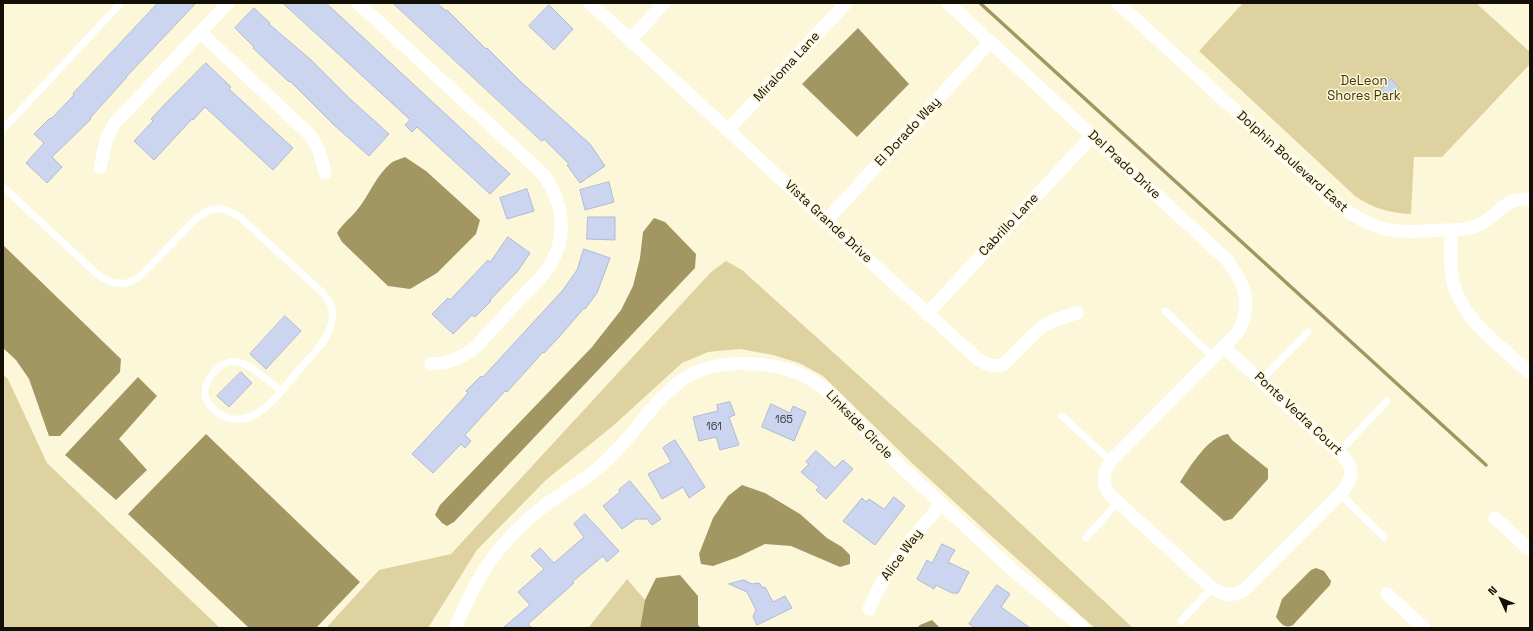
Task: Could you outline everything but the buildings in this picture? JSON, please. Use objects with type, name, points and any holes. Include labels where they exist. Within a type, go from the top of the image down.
[{"type":"street","points":[[100,167],[107,137],[114,124],[228,3]]},
{"type":"street","points":[[358,3],[542,173],[553,187],[560,206],[561,235],[555,255],[545,272],[476,347],[468,353],[446,364],[431,364]]},
{"type":"street","name":"Vista Grande Drive","points":[[590,3],[979,360],[988,365],[1003,365],[1010,360],[1040,328],[1052,321],[1077,313]]},
{"type":"street","points":[[630,40],[664,3]]},
{"type":"street","name":"Miraloma Lane","points":[[728,130],[846,3]]},
{"type":"street","name":"Del Prado Drive","points":[[948,3],[1227,260],[1237,273],[1242,284],[1246,298],[1246,312],[1238,332],[1224,347]]},
{"type":"street","name":"Dolphin Boulevard East","points":[[1118,3],[1335,202],[1353,216],[1364,222],[1383,229],[1408,233],[1473,228],[1484,223],[1501,208],[1512,202],[1530,200]]},
{"type":"street","points":[[200,32],[310,135],[319,150],[325,173]]},
{"type":"street","name":"El Dorado Way","points":[[826,221],[990,42]]},
{"type":"street","name":"Cabrillo Lane","points":[[928,314],[1092,136]]},
{"type":"street","points":[[1451,230],[1452,268],[1455,288],[1463,305],[1480,328],[1530,373]]},
{"type":"street","name":"Ponte Vedra Court","points":[[1224,347],[1339,452],[1349,463],[1351,470],[1351,477],[1347,486],[1340,494],[1241,592],[1228,595],[1212,588],[1109,494],[1104,481],[1105,470],[1111,461],[1224,347]]},
{"type":"street","name":"Linkside Circle","points":[[455,628],[477,582],[504,544],[526,521],[597,469],[616,453],[652,408],[680,381],[699,372],[720,365],[738,363],[753,363],[779,368],[803,375],[821,386],[833,396],[894,461],[1017,574],[1083,628]]},
{"type":"street","name":"Alice Way","points":[[869,609],[884,577],[941,504]]},
{"type":"street","points":[[1495,518],[1530,550]]},
{"type":"street","points":[[1387,594],[1424,628]]},
{"type":"lane","points":[[3,129],[121,3]]},
{"type":"lane","points":[[3,187],[97,274],[103,279],[115,284],[128,283],[142,276],[201,213],[215,208],[234,213],[241,218],[324,295],[332,309],[332,320],[326,338],[280,390],[260,411],[248,417],[230,419],[222,416],[208,403],[205,396],[209,379],[214,373],[228,363],[236,362],[250,368],[280,390]]},
{"type":"lane","points":[[1165,311],[1214,358]]},
{"type":"lane","points":[[1261,380],[1308,332]]},
{"type":"lane","points":[[1339,452],[1388,401]]},
{"type":"lane","points":[[1062,416],[1111,461]]},
{"type":"lane","points":[[1340,494],[1384,537]]},
{"type":"lane","points":[[1086,538],[1118,502]]},
{"type":"lane","points":[[1181,621],[1212,588]]},
{"type":"green space","name":"DeLeon Shores Park","points":[[1243,3],[1476,3],[1530,52],[1530,64],[1442,157],[1414,157],[1411,214],[1389,211],[1368,204],[1355,196],[1199,51]]},
{"type":"green space","points":[[726,261],[742,270],[947,455],[1133,628],[1095,628],[912,463],[823,376],[799,363],[773,355],[740,349],[708,352],[682,363],[614,425],[546,480],[477,550],[428,628],[326,628],[379,570],[451,554],[711,272]]},
{"type":"green space","points":[[3,375],[8,379],[47,463],[220,628],[3,628]]},
{"type":"green space","points":[[627,579],[645,600],[640,628],[588,628]]},
{"type":"shaded area","points":[[858,28],[909,84],[857,137],[802,84]]},
{"type":"shaded area","points":[[405,157],[426,171],[480,220],[476,234],[437,273],[410,289],[388,286],[342,242],[337,233],[361,204],[381,173],[393,162]]},
{"type":"shaded area","points":[[654,218],[665,222],[696,254],[695,268],[454,522],[447,526],[442,523],[435,515],[440,505],[592,347],[621,310],[633,286],[640,258],[643,232]]},
{"type":"shaded area","points":[[3,245],[121,359],[120,372],[60,436],[49,436],[29,379],[16,360],[3,348]]},
{"type":"shaded area","points":[[138,377],[157,396],[119,439],[147,470],[116,500],[65,455]]},
{"type":"shaded area","points":[[206,434],[360,582],[316,628],[249,628],[128,514]]},
{"type":"shaded area","points":[[1228,434],[1232,440],[1268,469],[1268,479],[1232,519],[1224,521],[1180,482],[1200,453],[1213,440]]},
{"type":"shaded area","points":[[742,485],[765,493],[800,514],[827,538],[842,547],[850,555],[850,564],[840,567],[791,546],[765,544],[738,557],[713,566],[701,564],[699,554],[713,518],[728,496]]},
{"type":"shaded area","points":[[1316,568],[1324,571],[1331,581],[1330,585],[1293,625],[1283,625],[1276,617],[1282,599],[1311,570]]},
{"type":"shaded area","points":[[680,575],[698,596],[698,625],[701,628],[640,628],[645,600],[656,578]]},
{"type":"shaded area","points":[[932,620],[940,628],[917,628],[920,625]]},
{"type":"waterway","points":[[980,3],[1486,465]]}]
